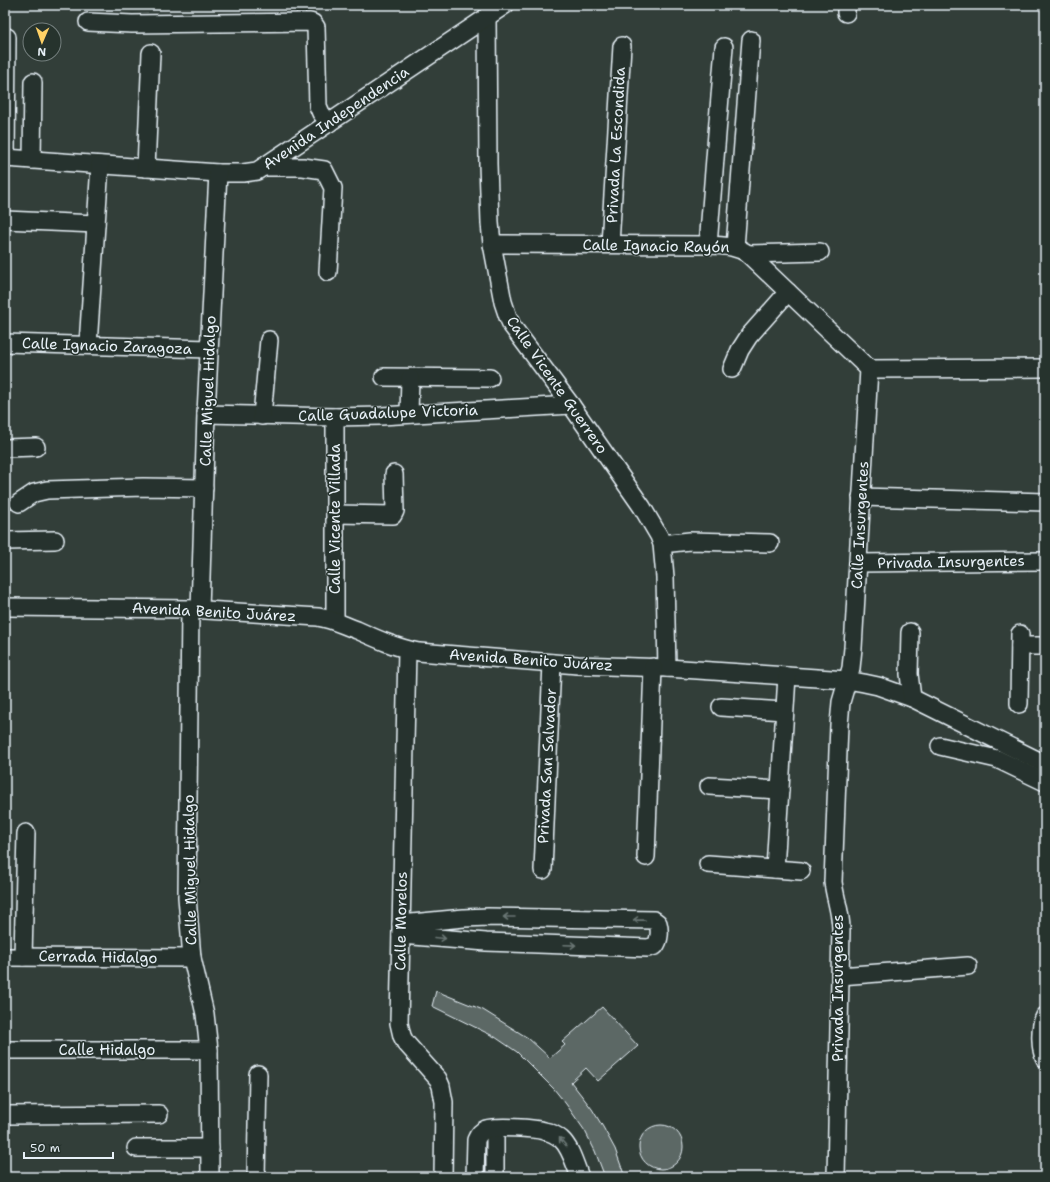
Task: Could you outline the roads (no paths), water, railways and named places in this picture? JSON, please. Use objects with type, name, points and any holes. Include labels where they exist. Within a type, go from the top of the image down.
[{"type":"street","name":"Avenida Independencia","points":[[5,158],[218,173],[250,173],[257,171],[486,16],[505,5]]},
{"type":"street","name":"Calle Vicente Guerrero","points":[[486,16],[488,178],[492,244],[503,302],[510,321],[522,340],[571,405],[642,507],[651,521],[662,544],[665,577],[646,857]]},
{"type":"street","points":[[88,22],[139,24],[313,23],[316,27],[318,106],[321,113],[329,123]]},
{"type":"street","points":[[5,158],[7,38]]},
{"type":"street","points":[[751,40],[741,250],[820,252]]},
{"type":"street","name":"Privada La Escondida","points":[[610,244],[622,46]]},
{"type":"street","points":[[708,245],[724,47]]},
{"type":"street","points":[[146,168],[151,53]]},
{"type":"street","points":[[32,160],[33,82]]},
{"type":"street","points":[[88,345],[100,165]]},
{"type":"street","points":[[264,167],[303,167],[324,170],[332,188],[328,272]]},
{"type":"street","name":"Calle Miguel Hidalgo","points":[[210,1177],[209,1050],[205,1014],[192,958],[187,897],[195,609],[204,488],[206,414],[218,173]]},
{"type":"street","points":[[5,220],[96,224]]},
{"type":"street","name":"Calle Ignacio Rayón","points":[[492,244],[708,245],[741,250],[788,292],[869,369]]},
{"type":"street","points":[[732,369],[740,350],[749,336],[788,292]]},
{"type":"street","points":[[262,416],[269,340]]},
{"type":"street","name":"Calle Ignacio Zaragoza","points":[[5,343],[209,348]]},
{"type":"street","points":[[869,369],[1045,368]]},
{"type":"street","name":"Calle Insurgentes","points":[[847,680],[851,668],[853,648],[869,369]]},
{"type":"street","points":[[384,378],[490,378]]},
{"type":"street","points":[[409,414],[410,378]]},
{"type":"street","name":"Calle Guadalupe Victoria","points":[[206,414],[335,417],[571,405]]},
{"type":"street","name":"Calle Vicente Villada","points":[[335,417],[335,621]]},
{"type":"street","points":[[5,448],[36,447]]},
{"type":"street","points":[[335,514],[393,515],[395,511],[394,474]]},
{"type":"street","points":[[19,503],[34,493],[47,490],[143,487],[204,488]]},
{"type":"street","points":[[861,497],[1045,502]]},
{"type":"street","points":[[5,540],[55,540]]},
{"type":"street","points":[[662,544],[690,541],[770,543]]},
{"type":"street","name":"Privada Insurgentes","points":[[858,563],[1045,561]]},
{"type":"street","name":"Avenida Benito Juárez","points":[[5,606],[195,609],[318,617],[335,621],[407,650],[433,654],[552,663],[660,668],[847,680],[878,686],[912,698],[1045,764]]},
{"type":"street","points":[[910,632],[909,674],[912,698]]},
{"type":"street","points":[[1019,704],[1020,640],[1045,646]]},
{"type":"street","name":"Calle Morelos","points":[[407,650],[400,1029],[405,1042],[438,1079],[441,1086],[444,1102],[443,1177]]},
{"type":"street","name":"Privada San Salvador","points":[[543,870],[552,663]]},
{"type":"street","points":[[775,869],[786,676]]},
{"type":"street","name":"Privada Insurgentes","points":[[836,1177],[841,922],[833,882],[839,725],[841,702],[847,680]]},
{"type":"street","points":[[721,707],[784,711]]},
{"type":"street","points":[[997,759],[1004,743]]},
{"type":"street","points":[[940,746],[997,759],[1045,782]]},
{"type":"street","points":[[709,786],[780,790]]},
{"type":"street","points":[[23,957],[26,833]]},
{"type":"street","points":[[708,864],[801,871]]},
{"type":"street","points":[[488,917],[654,920],[658,923],[659,929],[657,944],[652,948],[486,942],[401,930],[464,918],[488,917]]},
{"type":"street","points":[[601,946],[602,919]]},
{"type":"street","name":"Cerrada Hidalgo","points":[[5,957],[192,958]]},
{"type":"street","points":[[840,976],[968,966]]},
{"type":"street","points":[[1045,1016],[1042,1025],[1042,1051],[1045,1059]]},
{"type":"street","name":"Calle Hidalgo","points":[[5,1050],[209,1050]]},
{"type":"street","points":[[256,1177],[258,1074]]},
{"type":"street","points":[[5,1115],[159,1114]]},
{"type":"street","points":[[495,1128],[495,1171],[475,1171],[475,1148],[478,1136],[487,1129],[495,1128],[541,1130],[557,1136],[565,1144],[580,1177]]},
{"type":"street","points":[[136,1148],[210,1148]]}]
